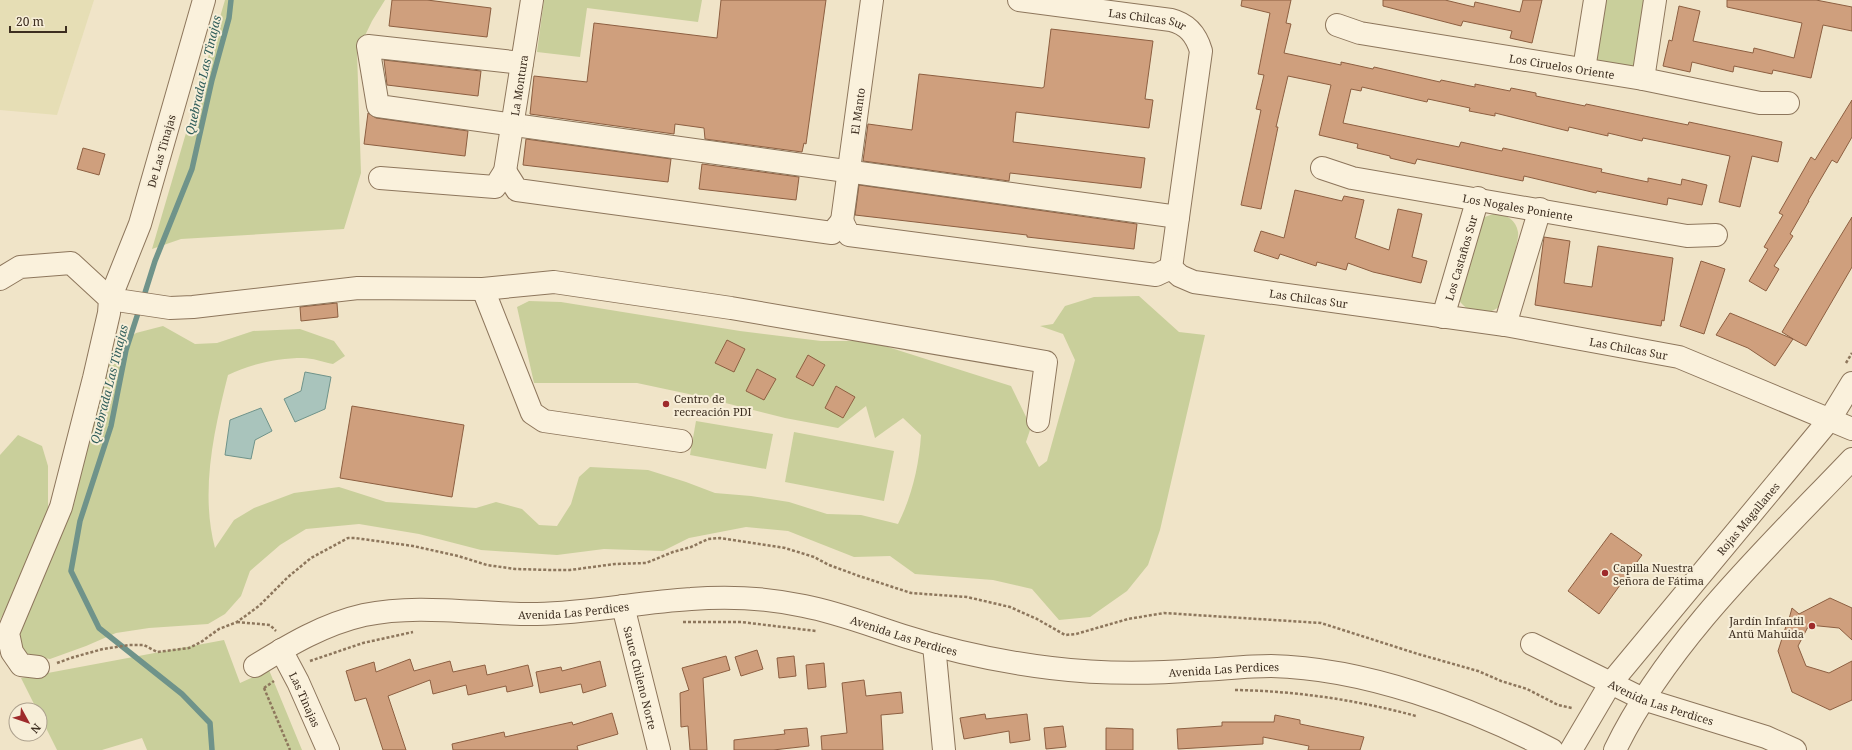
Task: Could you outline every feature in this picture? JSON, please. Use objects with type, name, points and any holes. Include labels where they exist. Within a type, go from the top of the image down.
[{"type":"street","name":"De Las Tinajas","points":[[4,636],[61,506],[94,378],[109,313],[110,299],[140,224],[204,0]]},
{"type":"street","name":"La Montura","points":[[505,171],[532,0]]},
{"type":"street","name":"El Manto","points":[[842,221],[872,0]]},
{"type":"street","name":"Las Chilcas Sur","points":[[1019,0],[1171,20],[1184,25],[1195,36],[1201,50],[1171,268],[1180,276],[1194,282],[1505,325],[1679,357],[1852,429]]},
{"type":"street","points":[[1584,69],[1595,0]]},
{"type":"street","points":[[1643,79],[1655,0]]},
{"type":"street","name":"Los Ciruelos Oriente","points":[[1337,24],[1360,33],[1643,79],[1760,103],[1788,103]]},
{"type":"street","points":[[522,63],[368,46],[378,106],[1178,217]]},
{"type":"street","name":"Los Nogales Poniente","points":[[1322,168],[1352,178],[1478,198],[1687,236],[1716,235]]},
{"type":"street","points":[[380,178],[495,187],[505,171],[517,190],[832,233],[842,221],[849,235],[1156,275],[1171,268]]},
{"type":"street","name":"Los Castaños Sur","points":[[1443,317],[1478,198]]},
{"type":"street","points":[[1505,325],[1540,210]]},
{"type":"street","points":[[0,279],[20,267],[71,263],[110,299],[170,308],[194,307],[358,288],[483,289],[554,282],[731,308],[1046,362],[1038,421]]},
{"type":"street","points":[[483,289],[532,412],[544,421],[681,441]]},
{"type":"street","name":"Rojas Magallanes","points":[[1571,750],[1610,684],[1830,419],[1852,383]]},
{"type":"street","points":[[1615,750],[1627,725],[1668,664],[1722,599],[1852,459]]},
{"type":"street","name":"Avenida Las Perdices","points":[[255,666],[280,650],[314,632],[336,624],[380,612],[425,609],[538,614],[580,611],[694,598],[728,598],[777,601],[833,612],[934,645],[1014,662],[1087,671],[1160,672],[1250,666],[1298,668],[1324,671],[1384,684],[1450,705],[1518,732],[1552,750]]},
{"type":"street","name":"Sauce Chileno Norte","points":[[623,606],[658,750]]},
{"type":"street","points":[[4,636],[12,652],[21,664],[38,666]]},
{"type":"street","name":"Avenida Las Perdices","points":[[1532,644],[1643,700],[1766,737],[1795,750]]},
{"type":"street","points":[[934,645],[944,750]]},
{"type":"street","name":"Las Tinajas","points":[[280,650],[298,682],[328,750]]},
{"type":"path","points":[[237,622],[270,625],[282,636],[280,650]]},
{"type":"path","points":[[681,622],[741,622],[823,633]]},
{"type":"path","points":[[264,688],[290,670],[339,651],[363,643],[421,631]]},
{"type":"path","points":[[255,666],[290,750]]},
{"type":"path","points":[[1230,689],[1265,690],[1349,700],[1417,716]]},
{"type":"shaded area","points":[[0,0],[94,0],[57,115],[0,110]]},
{"type":"green space","points":[[225,0],[385,0],[372,21],[357,52],[361,173],[344,229],[181,239],[152,249]]},
{"type":"green space","points":[[544,0],[702,0],[698,22],[587,8],[580,57],[537,52]]},
{"type":"green space","points":[[1599,0],[1648,0],[1636,63],[1631,68],[1594,65]]},
{"type":"green space","points":[[1496,213],[1504,215],[1513,221],[1517,228],[1518,237],[1500,306],[1489,312],[1478,313],[1467,308],[1458,299],[1482,218]]},
{"type":"green space","points":[[1139,296],[1179,332],[1205,335],[1160,530],[1148,565],[1127,591],[1090,617],[1059,620],[1032,589],[993,580],[915,574],[890,556],[854,557],[788,531],[746,527],[689,538],[663,551],[604,549],[557,555],[481,550],[419,534],[359,524],[306,529],[280,545],[250,571],[241,596],[225,614],[208,624],[149,628],[116,633],[50,659],[25,655],[13,634],[110,353],[136,333],[163,326],[195,344],[217,343],[253,331],[300,329],[334,341],[345,356],[333,364],[306,358],[274,360],[245,368],[228,375],[214,439],[209,483],[211,527],[215,548],[234,520],[254,508],[294,493],[339,487],[386,502],[476,508],[496,502],[522,509],[539,525],[557,526],[571,504],[579,477],[590,467],[648,470],[715,493],[751,496],[789,502],[827,514],[861,515],[898,524],[914,481],[919,458],[921,435],[903,418],[875,438],[866,406],[838,428],[785,418],[698,396],[637,383],[534,383],[517,307],[529,301],[561,302],[740,331],[821,341],[869,341],[1011,386],[1031,427],[1026,442],[1039,467],[1047,461],[1075,360],[1063,334],[1040,326],[1053,324],[1065,306],[1094,297]]},
{"type":"green space","points":[[696,421],[773,434],[766,469],[690,455]]},
{"type":"green space","points":[[794,432],[894,451],[884,501],[785,482]]},
{"type":"green space","points":[[18,435],[42,446],[48,466],[48,509],[30,563],[0,620],[0,455]]},
{"type":"green space","points":[[224,640],[240,683],[269,670],[302,750],[147,750],[142,738],[102,750],[57,750],[48,732],[48,702],[33,702],[21,678]]},
{"type":"water","points":[[305,372],[331,377],[325,409],[295,422],[284,399],[301,391]]},
{"type":"water","points":[[261,408],[272,431],[255,440],[251,459],[225,455],[230,420]]},
{"type":"building","points":[[392,0],[427,0],[491,8],[487,37],[389,26]]},
{"type":"building","points":[[721,0],[826,0],[806,144],[804,143],[802,152],[705,139],[704,128],[675,124],[674,134],[530,114],[534,76],[587,82],[594,23],[717,38]]},
{"type":"building","points":[[1242,0],[1291,0],[1286,23],[1291,24],[1284,53],[1341,65],[1341,62],[1373,69],[1374,67],[1440,82],[1441,80],[1475,87],[1475,84],[1510,91],[1511,88],[1536,93],[1536,96],[1585,106],[1586,104],[1688,125],[1689,122],[1755,136],[1782,142],[1778,162],[1752,156],[1740,207],[1719,202],[1730,156],[1643,138],[1642,141],[1608,133],[1608,136],[1569,127],[1568,131],[1495,113],[1495,116],[1469,111],[1470,108],[1428,99],[1427,102],[1362,87],[1361,91],[1351,89],[1343,123],[1459,147],[1461,142],[1502,151],[1503,148],[1602,169],[1601,172],[1648,182],[1648,178],[1681,185],[1682,179],[1707,185],[1702,205],[1668,198],[1667,205],[1597,191],[1596,193],[1524,176],[1523,181],[1417,159],[1415,164],[1357,148],[1358,144],[1319,135],[1331,85],[1288,76],[1276,127],[1278,127],[1261,209],[1241,205],[1261,110],[1256,109],[1264,75],[1258,74],[1270,13],[1241,6]]},
{"type":"building","points":[[1383,0],[1445,0],[1474,7],[1475,2],[1520,12],[1523,0],[1542,0],[1532,43],[1510,38],[1512,31],[1463,21],[1461,26],[1383,6]]},
{"type":"building","points":[[1727,0],[1816,0],[1852,7],[1852,31],[1823,25],[1811,78],[1773,70],[1772,74],[1734,66],[1733,72],[1692,62],[1690,72],[1663,66],[1669,40],[1672,41],[1679,6],[1700,11],[1693,41],[1753,53],[1754,48],[1794,58],[1802,23],[1727,7]]},
{"type":"building","points":[[1051,29],[1153,41],[1145,99],[1153,100],[1149,128],[1016,112],[1013,142],[1145,158],[1141,188],[1010,173],[1009,181],[863,161],[868,124],[912,130],[919,74],[1042,88],[1044,87]]},
{"type":"building","points":[[384,60],[481,71],[478,96],[387,85]]},
{"type":"building","points":[[1852,100],[1852,137],[1837,163],[1832,160],[1808,201],[1790,234],[1793,236],[1774,266],[1779,269],[1766,291],[1749,281],[1768,249],[1764,247],[1783,215],[1779,213],[1811,157],[1815,160]]},
{"type":"building","points":[[368,113],[376,118],[468,131],[465,156],[364,144]]},
{"type":"building","points":[[526,139],[671,159],[668,182],[523,165]]},
{"type":"building","points":[[83,148],[105,154],[99,175],[77,169]]},
{"type":"building","points":[[702,164],[799,177],[796,200],[699,189]]},
{"type":"building","points":[[859,185],[1137,224],[1134,249],[855,215]]},
{"type":"building","points":[[1295,190],[1342,201],[1344,196],[1364,200],[1355,238],[1389,250],[1398,209],[1422,214],[1412,257],[1427,261],[1421,283],[1373,272],[1348,263],[1346,270],[1317,262],[1316,266],[1280,254],[1278,259],[1254,251],[1261,231],[1284,238]]},
{"type":"building","points":[[1852,217],[1852,267],[1806,346],[1782,332]]},
{"type":"building","points":[[1544,237],[1570,241],[1564,283],[1592,287],[1598,246],[1673,258],[1664,321],[1662,320],[1661,326],[1535,305]]},
{"type":"building","points":[[1701,261],[1725,269],[1704,334],[1680,326]]},
{"type":"building","points":[[337,303],[338,317],[301,321],[300,307]]},
{"type":"building","points":[[1730,313],[1793,339],[1775,366],[1748,348],[1716,335]]},
{"type":"building","points":[[727,340],[745,349],[734,372],[715,363]]},
{"type":"building","points":[[808,355],[825,365],[813,386],[796,377]]},
{"type":"building","points":[[757,369],[776,379],[764,400],[746,391]]},
{"type":"building","points":[[836,386],[855,397],[843,418],[825,408]]},
{"type":"building","points":[[352,406],[464,425],[452,497],[340,478]]},
{"type":"building","name":"Capilla Nuestra Señora de Fátima","points":[[1611,533],[1642,555],[1599,614],[1568,591]]},
{"type":"building","points":[[1830,598],[1852,608],[1852,640],[1839,628],[1809,625],[1798,646],[1806,666],[1829,673],[1852,661],[1852,700],[1830,710],[1792,692],[1778,651],[1787,623],[1782,622],[1789,619],[1792,608],[1799,614]]},
{"type":"building","points":[[757,650],[763,669],[741,676],[735,657]]},
{"type":"building","points":[[726,656],[730,670],[703,678],[707,750],[690,750],[688,726],[681,727],[680,693],[689,690],[682,668]]},
{"type":"building","points":[[794,656],[796,676],[779,678],[777,658]]},
{"type":"building","points":[[410,659],[414,671],[450,661],[453,672],[485,665],[487,675],[528,665],[533,686],[507,692],[506,686],[468,695],[466,685],[433,694],[430,680],[388,696],[406,750],[383,750],[366,698],[355,701],[346,671],[374,662],[376,672]]},
{"type":"building","points":[[600,661],[606,686],[583,693],[581,684],[540,693],[536,672],[561,667],[562,671]]},
{"type":"building","points":[[824,663],[826,687],[808,689],[806,665]]},
{"type":"building","points":[[864,680],[866,696],[901,692],[903,713],[881,715],[883,750],[822,750],[821,736],[847,733],[842,683]]},
{"type":"building","points":[[612,713],[618,734],[577,746],[578,750],[453,750],[452,744],[504,732],[505,737],[572,722],[573,725]]},
{"type":"building","points":[[985,714],[986,719],[1027,714],[1030,740],[1010,743],[1009,731],[964,739],[960,718]]},
{"type":"building","points":[[1275,715],[1300,720],[1300,724],[1364,737],[1360,750],[1308,750],[1309,746],[1263,737],[1263,744],[1178,749],[1177,729],[1222,726],[1222,722],[1274,722]]},
{"type":"building","points":[[1063,726],[1066,747],[1046,749],[1044,728]]},
{"type":"building","points":[[807,728],[809,746],[773,750],[734,750],[734,740],[785,734],[784,730]]},
{"type":"building","points":[[1106,728],[1133,729],[1133,750],[1106,750]]},
{"type":"waterway","name":"Quebrada Las Tinajas","points":[[143,299],[155,261],[192,169],[212,80],[229,18],[231,0]]},
{"type":"waterway","name":"Quebrada Las Tinajas","points":[[140,307],[126,350],[111,426],[80,521],[71,571],[99,628],[182,694],[210,723],[212,750]]},
{"type":"place","name":"Centro de recreación PDI","points":[[666,404]]},
{"type":"place","name":"Capilla Nuestra Señora de Fátima","points":[[1605,573]]},
{"type":"place","name":"Jardín Infantil Antü Mahuida","points":[[1812,626]]}]
